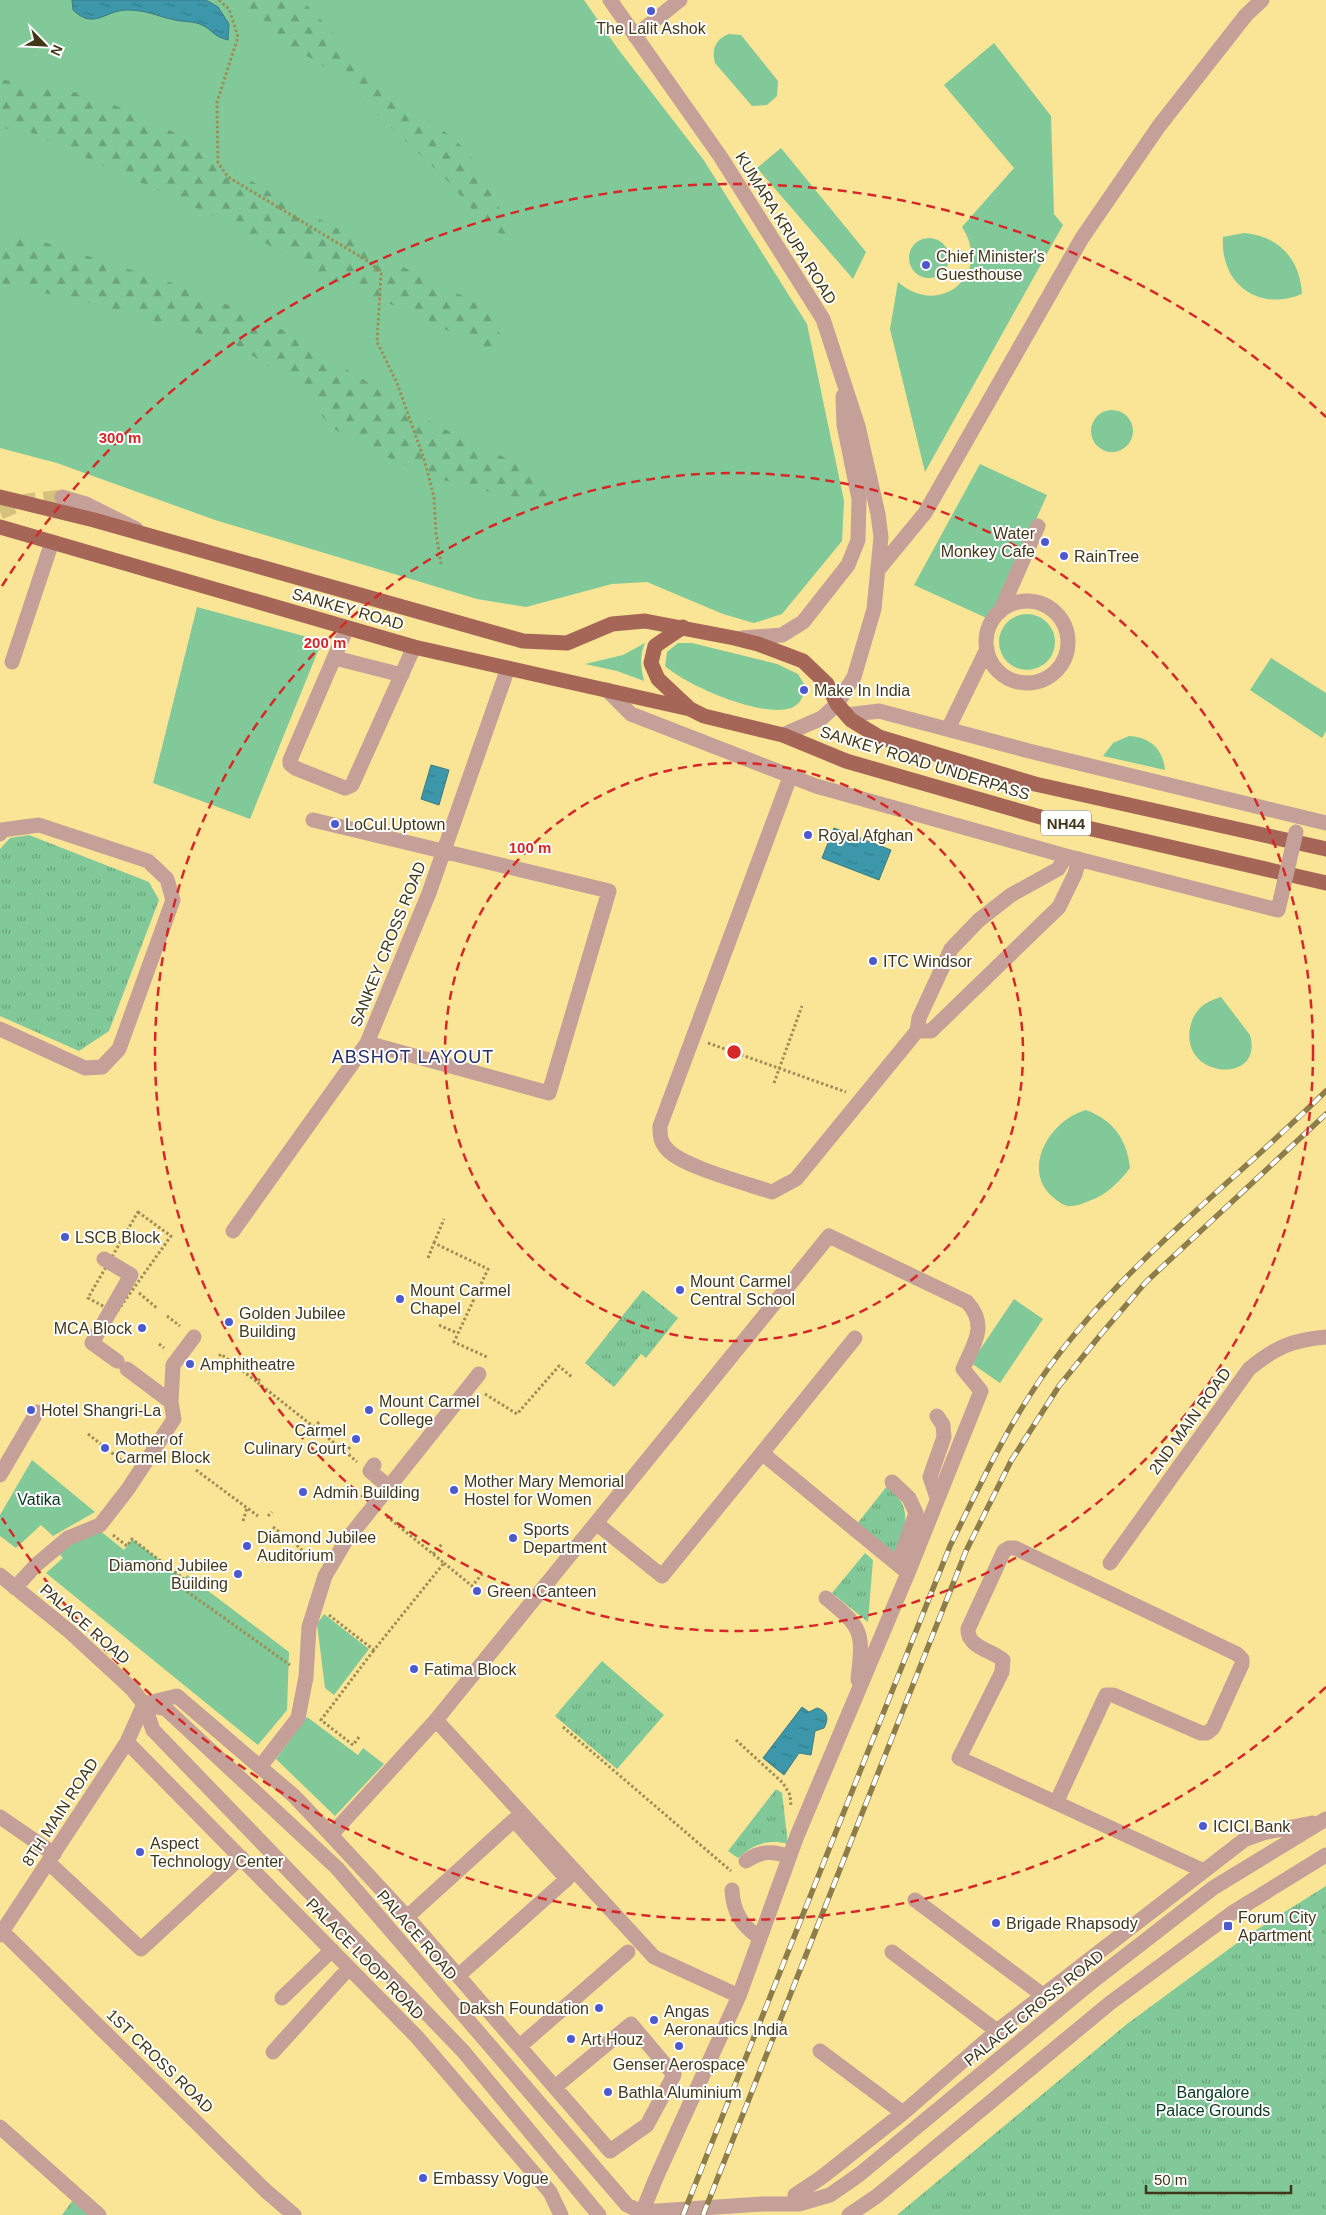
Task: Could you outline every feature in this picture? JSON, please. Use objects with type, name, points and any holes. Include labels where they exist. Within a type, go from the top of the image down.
[{"type":"main road","name":"SANKEY ROAD","points":[[0,497],[147,535],[523,641],[567,643],[612,624],[645,621],[683,627],[758,644],[803,661],[827,684],[842,710]]},
{"type":"main road","name":"SANKEY ROAD","points":[[0,527],[414,647],[690,709],[704,716],[783,735]]},
{"type":"main road","name":"SANKEY ROAD","points":[[683,627],[655,646],[651,662],[658,679],[690,709]]},
{"type":"main road","name":"SANKEY ROAD UNDERPASS","points":[[842,710],[851,720],[879,737],[1035,784],[1323,849]]},
{"type":"main road","name":"SANKEY ROAD UNDERPASS","points":[[783,735],[846,761],[1044,818],[1319,881]]},
{"type":"street","name":"KUMARA KRUPA ROAD","points":[[610,0],[720,156],[823,319],[858,426],[878,514],[881,537],[874,609],[858,666],[842,710]]},
{"type":"street","points":[[634,36],[680,0]]},
{"type":"street","points":[[878,570],[925,512],[1078,245],[1113,192],[1159,126],[1246,14],[1262,0]]},
{"type":"street","points":[[734,638],[782,635],[808,616],[848,565],[858,540],[859,499],[844,425],[842,379]]},
{"type":"street","points":[[62,497],[86,504],[113,516],[147,535]]},
{"type":"street","points":[[948,729],[987,649],[989,629],[1000,612],[1038,526]]},
{"type":"street","points":[[0,537],[20,532]]},
{"type":"street","points":[[12,662],[52,542]]},
{"type":"street","points":[[987,649],[994,667],[1012,681],[1023,683],[1034,683],[1049,676],[1061,665],[1066,655],[1068,644],[1065,628],[1057,614],[1048,608],[1028,602],[1008,606],[1000,612]]},
{"type":"street","points":[[347,628],[290,764],[295,768],[345,788],[352,785],[414,647]]},
{"type":"street","points":[[335,658],[402,675]]},
{"type":"street","name":"SANKEY CROSS ROAD","points":[[233,1231],[367,1042],[429,894],[508,668]]},
{"type":"street","points":[[607,690],[631,714],[816,786],[1072,858],[1278,910],[1299,816]]},
{"type":"street","points":[[783,735],[842,710],[879,711],[1029,752],[1326,823]]},
{"type":"street","points":[[790,777],[660,1126],[660,1139],[667,1150],[678,1158],[712,1172],[772,1192],[796,1180],[917,1031],[918,1018],[950,950],[978,920],[1011,895],[1058,869],[1072,858]]},
{"type":"street","points":[[313,820],[609,891],[549,1093],[367,1042]]},
{"type":"street","points":[[0,1029],[84,1068],[102,1067],[119,1049],[173,900],[167,879],[148,861],[39,825],[1,831]]},
{"type":"street","points":[[917,1031],[931,1031],[1059,907],[1075,874],[1072,858]]},
{"type":"street","points":[[331,1835],[436,1720],[830,1236],[967,1302],[975,1311],[980,1331],[962,1369],[981,1391],[937,1498],[903,1569],[856,1696],[797,1836],[739,1996],[641,2214]]},
{"type":"street","points":[[104,1259],[131,1275],[92,1343],[171,1402]]},
{"type":"street","name":"2ND MAIN ROAD","points":[[1110,1563],[1249,1369],[1266,1355],[1284,1344],[1301,1339],[1326,1337]]},
{"type":"street","points":[[15,1588],[36,1564],[68,1538],[100,1525],[128,1489],[174,1420],[171,1402],[173,1365],[194,1338]]},
{"type":"street","points":[[596,1523],[662,1576],[855,1338]]},
{"type":"street","points":[[260,1767],[298,1718],[306,1677],[309,1627],[325,1576],[345,1542],[475,1380]]},
{"type":"street","points":[[0,1475],[37,1412]]},
{"type":"street","points":[[937,1416],[945,1431],[930,1477],[937,1498]]},
{"type":"street","points":[[762,1453],[903,1569]]},
{"type":"street","points":[[374,1465],[370,1471],[389,1487]]},
{"type":"street","points":[[892,1482],[909,1498],[916,1513],[903,1569]]},
{"type":"street","points":[[1056,1803],[1106,1695],[1114,1695],[1201,1733],[1207,1733],[1213,1728],[1242,1664],[1242,1659],[1238,1654],[1015,1548],[1009,1548],[1004,1551],[968,1629],[968,1635],[973,1643],[1003,1660],[1002,1672],[959,1758],[1056,1803],[1204,1870]]},
{"type":"street","name":"PALACE ROAD","points":[[0,1575],[96,1655],[132,1688],[144,1704],[153,1730],[464,2051],[599,2215]]},
{"type":"street","points":[[826,1598],[848,1616],[859,1631],[861,1649],[856,1696]]},
{"type":"street","points":[[144,1704],[177,1696],[294,1796],[407,1917],[610,2151],[647,2125],[674,2075],[632,2024],[555,2087]]},
{"type":"street","name":"PALACE ROAD","points":[[144,1704],[166,1709],[337,1868],[625,2210],[641,2214]]},
{"type":"street","name":"8TH MAIN ROAD","points":[[1,1933],[128,1742],[144,1704]]},
{"type":"street","points":[[436,1720],[654,1957],[739,1996]]},
{"type":"street","name":"PALACE LOOP ROAD","points":[[128,1742],[430,2052],[550,2192],[561,2215]]},
{"type":"street","points":[[0,1818],[51,1858],[141,1949],[241,1857]]},
{"type":"street","points":[[407,1917],[514,1820],[567,1879],[458,1976]]},
{"type":"street","points":[[795,2195],[822,2178],[903,2113],[997,2031],[1244,1840],[1263,1833],[1324,1820]]},
{"type":"street","name":"PALACE CROSS ROAD","points":[[641,2214],[737,2210],[762,2204],[799,2204],[830,2195],[860,2174],[1093,1981],[1212,1888],[1324,1820]]},
{"type":"street","points":[[746,1861],[760,1853],[769,1852],[789,1857]]},
{"type":"street","points":[[849,2215],[877,2196],[1110,2003],[1232,1914],[1326,1855]]},
{"type":"street","points":[[732,1890],[732,1902],[742,1923],[760,1938]]},
{"type":"street","points":[[915,1900],[1044,1996]]},
{"type":"street","name":"1ST CROSS ROAD","points":[[1,1933],[294,2215]]},
{"type":"street","points":[[282,1998],[332,1950]]},
{"type":"street","points":[[520,2046],[628,1952]]},
{"type":"street","points":[[892,1952],[997,2031]]},
{"type":"street","points":[[273,2052],[349,1968]]},
{"type":"street","points":[[820,2050],[903,2113]]},
{"type":"street","points":[[0,2127],[99,2215]]},
{"type":"path","points":[[219,0],[229,9],[238,37],[217,102],[218,163],[228,177],[371,263],[381,274],[377,342],[397,383],[424,459],[434,498],[436,533],[441,564]]},
{"type":"path","points":[[774,1083],[802,1006]]},
{"type":"path","points":[[694,1037],[863,1098]]},
{"type":"path","points":[[428,1258],[444,1219]]},
{"type":"path","points":[[434,1243],[488,1269],[454,1342],[491,1359],[475,1380],[516,1414],[559,1366],[573,1378]]},
{"type":"path","points":[[133,1289],[158,1309]]},
{"type":"path","points":[[167,1316],[180,1326]]},
{"type":"path","points":[[439,1325],[457,1333]]},
{"type":"path","points":[[159,1344],[164,1348]]},
{"type":"path","points":[[219,1356],[221,1354],[258,1381],[314,1427],[348,1449]]},
{"type":"path","points":[[314,1427],[318,1422]]},
{"type":"path","points":[[88,1434],[122,1461]]},
{"type":"path","points":[[196,1470],[258,1516]]},
{"type":"path","points":[[374,1506],[472,1586],[483,1572]]},
{"type":"path","points":[[243,1522],[247,1508]]},
{"type":"path","points":[[268,1516],[272,1512]]},
{"type":"path","points":[[100,1525],[127,1546],[132,1539],[184,1579],[179,1586],[306,1677]]},
{"type":"path","points":[[273,1527],[300,1547],[325,1576]]},
{"type":"path","points":[[271,1542],[283,1535]]},
{"type":"path","points":[[433,1554],[442,1544]]},
{"type":"path","points":[[359,1737],[353,1745],[321,1720],[444,1563]]},
{"type":"path","points":[[316,1605],[374,1650]]},
{"type":"path","points":[[563,1727],[734,1874]]},
{"type":"path","points":[[736,1740],[784,1783],[787,1788],[797,1836]]},
{"type":"green space","points":[[0,0],[584,0],[618,49],[703,159],[807,324],[844,501],[842,541],[782,614],[754,623],[723,614],[647,582],[612,584],[526,607],[477,599],[215,520],[57,463],[0,448]]},
{"type":"green space","points":[[234,0],[301,0],[356,58],[428,120],[455,139],[476,164],[509,226],[508,236],[490,230],[447,180],[348,87],[317,61],[290,48]]},
{"type":"green space","points":[[729,34],[741,35],[778,81],[777,96],[767,105],[752,106],[715,63],[714,49],[721,39]]},
{"type":"green space","points":[[994,43],[1051,116],[1054,214],[1063,225],[925,472],[890,329],[898,282],[914,292],[930,296],[945,293],[957,286],[966,275],[971,261],[970,244],[962,227],[1014,168],[944,85]]},
{"type":"green space","points":[[0,79],[90,95],[160,124],[273,194],[344,232],[393,262],[483,306],[502,337],[490,352],[421,317],[326,277],[225,221],[27,131],[0,128]]},
{"type":"green space","points":[[781,148],[866,252],[853,279],[757,168]]},
{"type":"green space","points":[[1244,233],[1268,239],[1285,252],[1297,270],[1302,294],[1286,299],[1271,299],[1257,296],[1245,290],[1235,280],[1228,268],[1224,254],[1223,237]]},
{"type":"green space","points":[[0,234],[34,239],[197,291],[285,331],[440,427],[531,470],[548,481],[550,498],[510,497],[431,477],[364,447],[331,427],[308,398],[280,373],[234,344],[102,306],[0,283]]},
{"type":"green space","points":[[933,238],[940,241],[946,247],[949,258],[948,266],[940,275],[933,278],[925,278],[918,275],[910,266],[909,254],[912,247],[921,239]]},
{"type":"green space","points":[[1116,410],[1124,413],[1130,419],[1133,431],[1130,443],[1124,449],[1108,452],[1100,449],[1094,443],[1091,427],[1094,419],[1100,413]]},
{"type":"green space","points":[[980,464],[1047,495],[991,620],[914,585]]},
{"type":"green space","points":[[197,607],[322,641],[250,819],[153,783]]},
{"type":"green space","points":[[1027,614],[1038,616],[1047,622],[1053,631],[1055,642],[1053,653],[1047,662],[1038,668],[1027,670],[1016,668],[1007,662],[1001,653],[999,642],[1001,631],[1007,622],[1016,616]]},
{"type":"green space","points":[[645,643],[641,662],[644,681],[617,671],[585,664],[623,655]]},
{"type":"green space","points":[[678,643],[692,643],[777,664],[798,674],[806,687],[804,693],[794,707],[778,710],[744,704],[707,691],[665,666],[667,652]]},
{"type":"green space","points":[[1271,658],[1326,693],[1326,731],[1322,738],[1250,690]]},
{"type":"green space","points":[[1129,736],[1143,739],[1154,746],[1161,756],[1165,770],[1103,756],[1113,743]]},
{"type":"green space","points":[[29,835],[149,882],[159,900],[109,1031],[79,1051],[0,1016],[0,849],[10,838]]},
{"type":"green space","points":[[1221,997],[1250,1035],[1251,1051],[1245,1063],[1234,1068],[1220,1069],[1207,1065],[1196,1056],[1190,1042],[1191,1024],[1195,1014],[1206,1003]]},
{"type":"green space","points":[[1086,1110],[1104,1119],[1117,1132],[1126,1148],[1130,1168],[1107,1192],[1080,1204],[1067,1206],[1054,1198],[1044,1187],[1039,1174],[1039,1161],[1043,1148],[1061,1124]]},
{"type":"green space","points":[[643,1290],[678,1318],[646,1358],[641,1354],[614,1387],[585,1363]]},
{"type":"green space","points":[[1014,1299],[1043,1319],[1000,1383],[971,1363]]},
{"type":"green space","name":"Vatika","points":[[32,1460],[95,1512],[53,1536],[41,1525],[16,1548],[0,1536],[0,1515]]},
{"type":"green space","points":[[887,1486],[896,1494],[901,1502],[905,1517],[902,1534],[895,1554],[857,1524]]},
{"type":"green space","points":[[99,1530],[124,1550],[132,1539],[184,1579],[187,1575],[289,1652],[287,1710],[258,1745],[46,1573],[63,1558],[59,1554],[73,1542]]},
{"type":"green space","points":[[865,1553],[873,1560],[868,1622],[832,1593]]},
{"type":"green space","points":[[324,1614],[369,1649],[334,1695],[325,1688],[317,1624]]},
{"type":"green space","points":[[602,1661],[664,1715],[617,1769],[555,1716]]},
{"type":"green space","points":[[307,1717],[358,1755],[363,1748],[384,1764],[335,1816],[276,1759]]},
{"type":"green space","points":[[776,1789],[782,1793],[788,1844],[774,1842],[761,1844],[749,1849],[738,1858],[728,1851]]},
{"type":"green space","name":"Bangalore Palace Grounds","points":[[1326,1886],[1326,2215],[897,2215],[1127,2024],[1248,1935]]},
{"type":"green space","points":[[75,2197],[95,2215],[62,2215]]},
{"type":"water","points":[[72,0],[206,0],[218,7],[229,24],[228,40],[219,37],[199,24],[140,11],[118,11],[99,18],[87,19],[73,10]]},
{"type":"water","points":[[431,765],[449,770],[439,805],[421,799]]},
{"type":"water","points":[[834,828],[891,850],[879,880],[822,858]]},
{"type":"water","points":[[802,1707],[809,1712],[817,1708],[821,1709],[825,1713],[827,1722],[824,1728],[815,1731],[811,1755],[799,1753],[784,1775],[763,1758]]},
{"type":"tunnel","points":[[0,512],[27,501],[62,497]]},
{"type":"railway","points":[[683,2215],[950,1546],[1007,1433],[1047,1370],[1077,1331],[1110,1294],[1180,1225],[1326,1091]]},
{"type":"railway","points":[[703,2215],[966,1551],[1011,1461],[1059,1386],[1146,1282],[1326,1114]]},
{"type":"place","name":"The Lalit Ashok","points":[[651,11]]},
{"type":"place","name":"Chief Minister's Guesthouse","points":[[926,265]]},
{"type":"place","name":"Water Monkey Cafe","points":[[1045,542]]},
{"type":"place","name":"RainTree","points":[[1064,556]]},
{"type":"place","name":"Make In India","points":[[804,690]]},
{"type":"place","name":"LoCul.Uptown","points":[[335,824]]},
{"type":"place","name":"Royal Afghan","points":[[808,835]]},
{"type":"place","name":"ITC Windsor","points":[[873,961]]},
{"type":"place","name":"LSCB Block","points":[[65,1237]]},
{"type":"place","name":"Mount Carmel Central School","points":[[680,1290]]},
{"type":"place","name":"Mount Carmel Chapel","points":[[400,1299]]},
{"type":"place","name":"Golden Jubilee Building","points":[[229,1322]]},
{"type":"place","name":"MCA Block","points":[[142,1328]]},
{"type":"place","name":"Amphitheatre","points":[[190,1364]]},
{"type":"place","name":"Hotel Shangri-La","points":[[31,1410]]},
{"type":"place","name":"Mount Carmel College","points":[[369,1410]]},
{"type":"place","name":"Carmel Culinary Court","points":[[356,1439]]},
{"type":"place","name":"Mother of Carmel Block","points":[[105,1448]]},
{"type":"place","name":"Mother Mary Memorial Hostel for Women","points":[[454,1490]]},
{"type":"place","name":"Admin Building","points":[[303,1492]]},
{"type":"place","name":"Sports Department","points":[[513,1538]]},
{"type":"place","name":"Diamond Jubilee Auditorium","points":[[247,1546]]},
{"type":"place","name":"Diamond Jubilee Building","points":[[238,1574]]},
{"type":"place","name":"Green Canteen","points":[[477,1591]]},
{"type":"place","name":"Fatima Block","points":[[414,1669]]},
{"type":"place","name":"ICICI Bank","points":[[1203,1826]]},
{"type":"place","name":"Aspect Technology Center","points":[[140,1852]]},
{"type":"place","name":"Brigade Rhapsody","points":[[996,1923]]},
{"type":"place","name":"Forum City Apartment","points":[[1228,1926]]},
{"type":"place","name":"Daksh Foundation","points":[[599,2008]]},
{"type":"place","name":"Angas Aeronautics India","points":[[654,2020]]},
{"type":"place","name":"Art Houz","points":[[571,2039]]},
{"type":"place","name":"Genser Aerospace","points":[[679,2046]]},
{"type":"place","name":"Bathla Aluminium","points":[[608,2092]]},
{"type":"place","name":"Embassy Vogue","points":[[423,2178]]},
{"type":"district","name":"ABSHOT LAYOUT","points":[[413,1057]]}]
